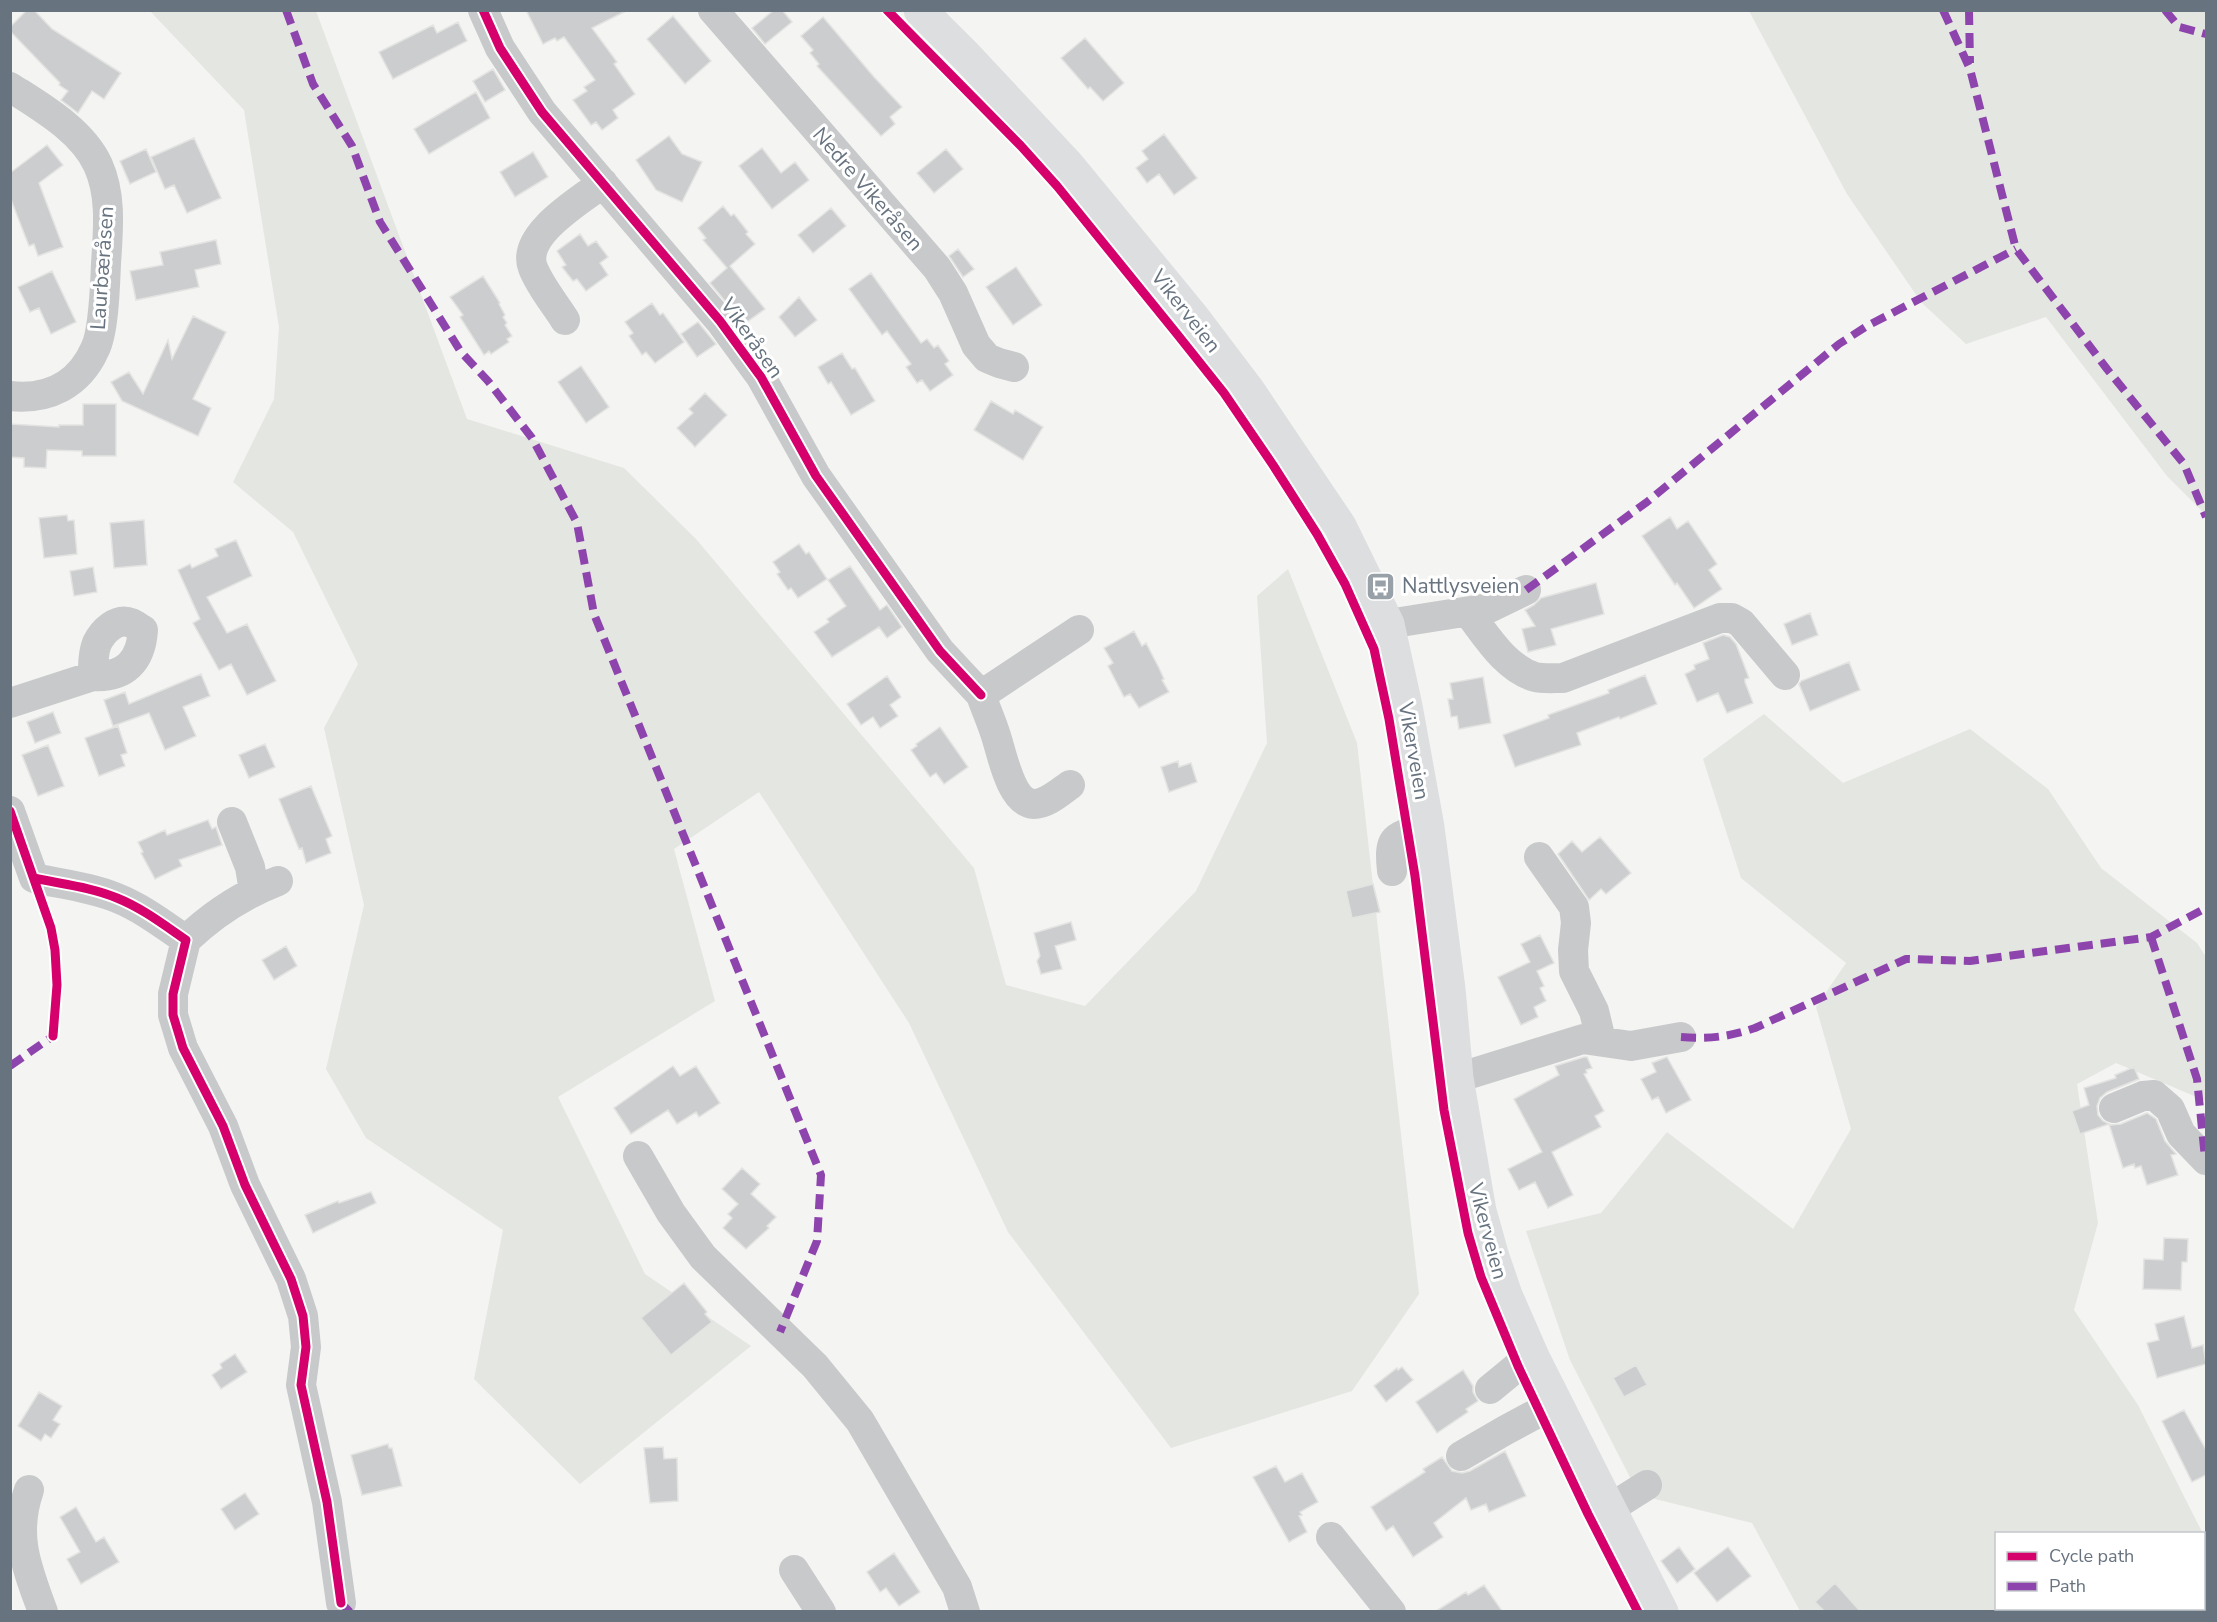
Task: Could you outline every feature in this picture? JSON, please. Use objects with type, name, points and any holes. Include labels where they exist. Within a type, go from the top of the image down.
[{"type":"main road","name":"Vikerveien","points":[[920,10],[1068,165],[1200,327],[1248,391],[1340,526],[1388,624],[1406,706],[1428,828],[1449,989],[1457,1078],[1480,1211],[1506,1295],[1534,1359],[1658,1610]]},
{"type":"street","name":"Vikeråsen","points":[[483,10],[500,48],[542,112],[720,321],[761,377],[816,476],[940,651],[981,696]]},
{"type":"street","name":"Nedre Vikeråsen","points":[[713,10],[937,268],[953,293],[976,345],[987,357],[1014,367]]},
{"type":"street","name":"Laurbæråsen","points":[[10,87],[69,129],[86,147],[98,164],[107,192],[109,222],[103,309],[96,348],[81,372],[59,390],[27,398],[10,396]]},
{"type":"street","points":[[565,320],[532,267],[532,247],[557,218],[603,183]]},
{"type":"street","points":[[1388,624],[1489,608],[1526,590]]},
{"type":"street","points":[[1468,612],[1506,659],[1523,672],[1538,678],[1563,678],[1720,618],[1732,618],[1742,623],[1785,675]]},
{"type":"street","points":[[1070,785],[1045,802],[1032,804],[1025,800],[1005,772],[995,732],[981,696],[1079,630]]},
{"type":"street","points":[[10,703],[93,676]]},
{"type":"street","points":[[10,811],[34,878],[80,887],[117,898],[149,915],[186,940]]},
{"type":"street","points":[[232,822],[250,867],[266,886],[208,918],[186,940],[173,994],[173,1015],[183,1048],[223,1126],[245,1185],[291,1279],[303,1316],[306,1347],[301,1385],[327,1502],[341,1603]]},
{"type":"street","points":[[1392,871],[1390,849],[1396,838],[1428,828]]},
{"type":"street","points":[[1539,857],[1574,907],[1576,924],[1573,950],[1574,971],[1594,1011],[1601,1040]]},
{"type":"street","points":[[1457,1078],[1567,1042],[1583,1039],[1631,1046],[1681,1037]]},
{"type":"street","points":[[2114,1108],[2143,1096],[2154,1095],[2170,1109],[2181,1134],[2206,1160]]},
{"type":"street","points":[[638,1156],[671,1214],[703,1257],[815,1366],[860,1421],[957,1587],[965,1611]]},
{"type":"street","points":[[1490,1389],[1518,1366],[1534,1359]]},
{"type":"street","points":[[1461,1456],[1556,1403]]},
{"type":"street","points":[[1609,1509],[1647,1485]]},
{"type":"street","points":[[29,1490],[20,1534],[22,1551],[43,1611]]},
{"type":"street","points":[[1331,1537],[1391,1611]]},
{"type":"street","points":[[794,1570],[821,1611]]},
{"type":"shaded area","points":[[150,11],[316,11],[467,419],[624,468],[696,539],[974,868],[1006,985],[1085,1006],[1196,891],[1267,743],[1257,596],[1288,569],[1357,743],[1419,1294],[1352,1391],[1171,1448],[1008,1232],[909,1023],[759,792],[674,849],[715,1001],[558,1097],[645,1274],[751,1346],[580,1484],[474,1379],[503,1230],[366,1138],[326,1069],[364,905],[324,728],[358,664],[293,532],[233,482],[274,399],[279,327],[244,110]]},
{"type":"shaded area","points":[[1749,11],[2206,11],[2206,515],[2167,476],[2046,317],[1966,344],[1921,302],[1847,194]]},
{"type":"shaded area","points":[[1764,714],[1843,783],[1970,729],[2048,789],[2101,868],[2197,943],[2206,957],[2206,1101],[2116,1063],[2077,1084],[2098,1223],[2074,1310],[2138,1405],[2202,1532],[1995,1532],[1995,1610],[2196,1610],[2194,1612],[1800,1611],[1752,1523],[1639,1495],[1570,1360],[1526,1231],[1601,1213],[1667,1132],[1793,1229],[1851,1129],[1816,1007],[1846,963],[1741,878],[1703,759]]},
{"type":"building","points":[[27,10],[34,10],[52,29],[121,73],[104,99],[92,91],[78,113],[61,100],[68,91],[59,85],[60,83],[10,31],[10,27]]},
{"type":"building","points":[[526,10],[628,10],[592,28],[617,62],[614,64],[635,94],[613,110],[618,118],[602,130],[596,122],[591,125],[573,100],[587,91],[584,87],[595,80],[564,37],[557,41],[555,38],[543,44]]},
{"type":"building","points":[[774,10],[782,10],[792,22],[765,44],[752,28]]},
{"type":"building","points":[[673,16],[711,61],[685,84],[647,39]]},
{"type":"building","points":[[823,17],[902,107],[890,117],[895,124],[881,136],[817,66],[819,64],[810,53],[813,50],[801,36]]},
{"type":"building","points":[[458,22],[467,41],[393,79],[379,52],[433,25],[437,33]]},
{"type":"building","points":[[1085,38],[1124,83],[1103,101],[1090,87],[1088,89],[1061,58]]},
{"type":"building","points":[[493,69],[505,90],[485,102],[473,81]]},
{"type":"building","points":[[476,92],[490,118],[429,154],[414,129]]},
{"type":"building","points":[[1164,134],[1197,178],[1174,195],[1159,174],[1147,183],[1136,168],[1148,159],[1142,151]]},
{"type":"building","points":[[669,136],[682,154],[702,162],[682,202],[656,190],[636,160]]},
{"type":"building","points":[[194,138],[221,198],[187,213],[174,185],[165,189],[151,157]]},
{"type":"building","points":[[47,145],[63,165],[39,183],[63,247],[38,256],[34,244],[29,246],[10,197],[10,173]]},
{"type":"building","points":[[762,148],[781,173],[795,162],[809,180],[772,209],[739,166]]},
{"type":"building","points":[[146,149],[156,172],[130,184],[120,161]]},
{"type":"building","points":[[946,149],[963,169],[934,193],[917,173]]},
{"type":"building","points":[[533,152],[548,177],[515,197],[500,172]]},
{"type":"building","points":[[723,206],[731,216],[734,214],[755,244],[730,266],[765,309],[744,324],[710,283],[727,268],[703,240],[706,238],[698,228]]},
{"type":"building","points":[[831,208],[846,226],[813,253],[798,235]]},
{"type":"building","points":[[580,234],[588,246],[596,241],[608,257],[600,263],[608,275],[586,291],[577,279],[573,281],[562,267],[566,265],[557,251]]},
{"type":"building","points":[[216,240],[221,264],[195,270],[199,287],[136,300],[130,271],[163,265],[160,252]]},
{"type":"building","points":[[958,249],[974,269],[963,277],[949,256]]},
{"type":"building","points":[[1016,267],[1042,305],[1013,325],[986,287]]},
{"type":"building","points":[[52,271],[76,322],[51,334],[39,308],[30,312],[18,287]]},
{"type":"building","points":[[871,273],[921,343],[927,339],[934,348],[938,345],[949,361],[945,364],[953,375],[930,391],[922,380],[917,383],[906,367],[911,364],[887,331],[882,335],[849,289]]},
{"type":"building","points":[[483,276],[500,303],[507,323],[505,325],[512,336],[507,339],[509,342],[491,354],[489,351],[484,355],[460,317],[463,315],[450,297]]},
{"type":"building","points":[[799,297],[817,320],[795,337],[779,317]]},
{"type":"building","points":[[652,303],[660,315],[663,313],[684,342],[655,363],[646,352],[642,355],[629,336],[633,333],[625,322]]},
{"type":"building","points":[[193,316],[226,332],[193,399],[211,408],[198,436],[122,401],[111,382],[129,372],[143,394],[168,340],[172,359]]},
{"type":"building","points":[[698,322],[716,344],[697,357],[681,334]]},
{"type":"building","points":[[842,353],[852,369],[855,368],[875,401],[851,415],[831,382],[828,384],[818,367]]},
{"type":"building","points":[[581,366],[609,407],[586,423],[558,382]]},
{"type":"building","points":[[705,393],[727,415],[695,447],[677,428],[693,413],[689,409]]},
{"type":"building","points":[[991,401],[1013,414],[1015,410],[1043,427],[1023,460],[974,430]]},
{"type":"building","points":[[83,404],[116,404],[116,456],[82,456],[82,451],[47,450],[46,468],[24,467],[24,458],[10,457],[10,424],[59,427],[59,425],[83,425]]},
{"type":"building","points":[[67,515],[68,521],[74,520],[77,554],[44,558],[39,518]]},
{"type":"building","points":[[1670,517],[1677,529],[1688,521],[1717,564],[1709,570],[1722,589],[1694,608],[1677,583],[1675,585],[1642,536]]},
{"type":"building","points":[[144,520],[147,565],[114,568],[110,523]]},
{"type":"building","points":[[236,540],[252,576],[207,597],[227,633],[247,624],[276,681],[247,695],[231,664],[219,670],[193,623],[200,619],[178,570],[190,564],[192,568],[218,556],[215,549]]},
{"type":"building","points":[[799,544],[806,554],[809,552],[827,579],[798,598],[791,588],[788,590],[777,574],[780,572],[773,562]]},
{"type":"building","points":[[850,566],[880,610],[887,605],[902,627],[887,638],[879,627],[832,657],[814,632],[829,622],[827,619],[846,606],[828,580]]},
{"type":"building","points":[[93,567],[97,592],[74,596],[70,571]]},
{"type":"building","points":[[1596,583],[1604,614],[1551,629],[1556,645],[1528,652],[1522,629],[1535,626],[1525,610],[1541,598]]},
{"type":"building","points":[[1810,613],[1818,635],[1792,645],[1784,624]]},
{"type":"building","points":[[1134,631],[1142,646],[1146,643],[1169,692],[1139,708],[1130,694],[1124,697],[1108,666],[1113,663],[1104,648]]},
{"type":"building","points":[[1723,635],[1730,637],[1736,644],[1749,678],[1745,679],[1745,682],[1753,703],[1727,713],[1718,693],[1697,702],[1685,674],[1695,669],[1694,665],[1709,659],[1703,643]]},
{"type":"building","points":[[1849,662],[1860,690],[1810,711],[1799,684],[1801,681]]},
{"type":"building","points":[[201,674],[210,696],[183,707],[196,736],[165,750],[149,713],[113,726],[104,700],[125,692],[129,704]]},
{"type":"building","points":[[1645,675],[1657,704],[1577,733],[1581,745],[1515,767],[1503,735],[1549,718],[1548,715],[1609,693],[1608,690]]},
{"type":"building","points":[[887,676],[901,697],[890,705],[898,716],[880,728],[873,717],[861,725],[847,704]]},
{"type":"building","points":[[1483,677],[1491,723],[1459,729],[1457,716],[1451,717],[1448,699],[1453,699],[1450,683]]},
{"type":"building","points":[[53,712],[61,733],[35,743],[27,722]]},
{"type":"building","points":[[118,726],[127,753],[121,755],[125,766],[99,776],[85,738]]},
{"type":"building","points":[[940,727],[968,767],[944,784],[936,773],[930,777],[911,750]]},
{"type":"building","points":[[265,744],[275,767],[249,778],[239,755]]},
{"type":"building","points":[[48,745],[64,786],[38,796],[22,755]]},
{"type":"building","points":[[1178,761],[1179,767],[1191,763],[1197,782],[1169,792],[1161,767]]},
{"type":"building","points":[[311,786],[332,836],[326,839],[331,853],[306,863],[302,848],[299,849],[279,799]]},
{"type":"building","points":[[208,820],[212,829],[216,827],[222,845],[179,860],[182,866],[155,879],[141,853],[143,852],[138,842],[165,830],[167,835]]},
{"type":"building","points":[[1600,837],[1631,873],[1606,894],[1601,889],[1589,900],[1558,854],[1572,841],[1582,852]]},
{"type":"building","points":[[1373,884],[1380,912],[1352,918],[1346,891]]},
{"type":"building","points":[[1071,922],[1076,940],[1055,946],[1062,969],[1041,974],[1037,961],[1040,956],[1034,933]]},
{"type":"building","points":[[1540,935],[1554,963],[1537,971],[1544,986],[1540,988],[1546,1001],[1534,1007],[1538,1017],[1521,1025],[1498,977],[1530,962],[1521,944]]},
{"type":"building","points":[[286,946],[297,966],[274,980],[262,960]]},
{"type":"building","points":[[1587,1057],[1592,1068],[1586,1070],[1587,1073],[1584,1074],[1604,1111],[1595,1116],[1601,1127],[1552,1152],[1573,1195],[1548,1208],[1535,1182],[1519,1190],[1508,1169],[1542,1152],[1514,1099],[1559,1075],[1555,1066]]},
{"type":"building","points":[[1667,1057],[1691,1100],[1666,1113],[1658,1097],[1652,1100],[1641,1079],[1656,1072],[1652,1063]]},
{"type":"building","points":[[673,1066],[680,1076],[696,1066],[720,1103],[699,1117],[696,1112],[677,1124],[668,1110],[631,1134],[614,1108]]},
{"type":"building","points":[[2134,1067],[2139,1079],[2107,1092],[2100,1098],[2097,1106],[2098,1115],[2109,1124],[2080,1134],[2072,1111],[2089,1105],[2084,1088],[2116,1078],[2115,1075]]},
{"type":"building","points":[[2147,1113],[2156,1119],[2165,1141],[2176,1154],[2171,1155],[2178,1175],[2147,1185],[2141,1166],[2135,1168],[2134,1164],[2123,1168],[2109,1124],[2121,1124]]},
{"type":"building","points":[[742,1168],[760,1184],[751,1194],[776,1217],[767,1226],[769,1228],[746,1249],[723,1228],[732,1218],[728,1214],[738,1204],[722,1189]]},
{"type":"building","points":[[371,1192],[376,1203],[313,1233],[305,1215],[338,1201],[339,1203]]},
{"type":"building","points":[[2164,1238],[2188,1239],[2187,1262],[2182,1262],[2181,1290],[2143,1289],[2144,1259],[2163,1260]]},
{"type":"building","points":[[684,1283],[712,1322],[671,1355],[641,1318]]},
{"type":"building","points":[[2184,1316],[2192,1348],[2203,1345],[2206,1364],[2157,1378],[2147,1343],[2159,1340],[2155,1324]]},
{"type":"building","points":[[235,1354],[247,1372],[221,1389],[212,1375],[222,1368],[220,1364]]},
{"type":"building","points":[[1636,1365],[1647,1385],[1624,1397],[1613,1378]]},
{"type":"building","points":[[1402,1367],[1413,1380],[1386,1402],[1374,1386],[1397,1368],[1398,1370]]},
{"type":"building","points":[[1463,1370],[1473,1386],[1473,1392],[1478,1401],[1466,1409],[1468,1412],[1437,1433],[1416,1402]]},
{"type":"building","points":[[39,1392],[62,1406],[53,1420],[60,1424],[51,1438],[45,1434],[41,1441],[18,1426]]},
{"type":"building","points":[[2184,1410],[2206,1450],[2206,1475],[2192,1482],[2162,1421]]},
{"type":"building","points":[[388,1444],[389,1448],[392,1448],[402,1486],[362,1495],[351,1455]]},
{"type":"building","points":[[663,1447],[664,1459],[677,1458],[678,1501],[650,1503],[644,1448]]},
{"type":"building","points":[[1505,1451],[1526,1496],[1489,1512],[1486,1504],[1471,1510],[1466,1498],[1434,1523],[1443,1537],[1413,1557],[1393,1526],[1386,1531],[1371,1507],[1425,1472],[1423,1469],[1442,1457],[1452,1471],[1462,1473],[1470,1471]]},
{"type":"building","points":[[1276,1466],[1285,1482],[1302,1473],[1318,1502],[1300,1512],[1302,1515],[1299,1516],[1307,1532],[1289,1542],[1253,1477]]},
{"type":"building","points":[[245,1493],[259,1514],[235,1530],[221,1509]]},
{"type":"building","points":[[76,1507],[96,1542],[104,1537],[119,1562],[81,1584],[67,1559],[80,1552],[60,1517]]},
{"type":"building","points":[[1679,1547],[1695,1569],[1677,1583],[1661,1561]]},
{"type":"building","points":[[1728,1547],[1751,1576],[1717,1602],[1694,1573]]},
{"type":"building","points":[[894,1553],[920,1592],[899,1606],[886,1588],[880,1592],[867,1572]]},
{"type":"building","points":[[1835,1583],[1860,1611],[1824,1611],[1815,1602]]},
{"type":"building","points":[[1484,1585],[1502,1611],[1436,1611],[1466,1592],[1468,1595]]},
{"type":"marked path","points":[[286,10],[313,84],[352,146],[380,222],[461,352],[488,381],[532,438],[577,523],[594,614],[821,1175],[817,1241],[780,1332]]},
{"type":"marked path","points":[[1943,10],[1970,69],[2016,249],[2107,369],[2184,464],[2206,517]]},
{"type":"marked path","points":[[1969,10],[1970,63]]},
{"type":"marked path","points":[[2165,10],[2179,27],[2206,34]]},
{"type":"marked path","points":[[1526,590],[1647,502],[1839,344],[1867,326],[2016,249]]},
{"type":"marked path","points":[[1681,1037],[1719,1037],[1755,1028],[1906,959],[1970,961],[2151,937],[2206,908]]},
{"type":"marked path","points":[[2151,937],[2197,1079],[2205,1158]]},
{"type":"marked path","points":[[10,1066],[53,1036]]},
{"type":"marked path","points":[[341,1603],[350,1612]]},
{"type":"cycle path","points":[[483,10],[500,48],[542,112],[720,321],[761,377],[816,476],[940,651],[981,695]]},
{"type":"cycle path","points":[[887,10],[1021,146],[1057,186],[1177,334],[1224,393],[1273,465],[1317,534],[1345,584],[1374,649],[1389,719],[1415,876],[1444,1110],[1468,1233],[1481,1277],[1518,1366],[1588,1514],[1638,1612]]},
{"type":"cycle path","points":[[10,811],[51,928],[57,985],[53,1036]]},
{"type":"cycle path","points":[[34,878],[86,888],[117,898],[144,912],[186,940],[173,994],[173,1015],[183,1048],[223,1126],[245,1185],[291,1279],[303,1316],[306,1347],[301,1385],[327,1502],[341,1603]]},
{"type":"place","name":"Nattlysveien","points":[[1381,586]]}]
